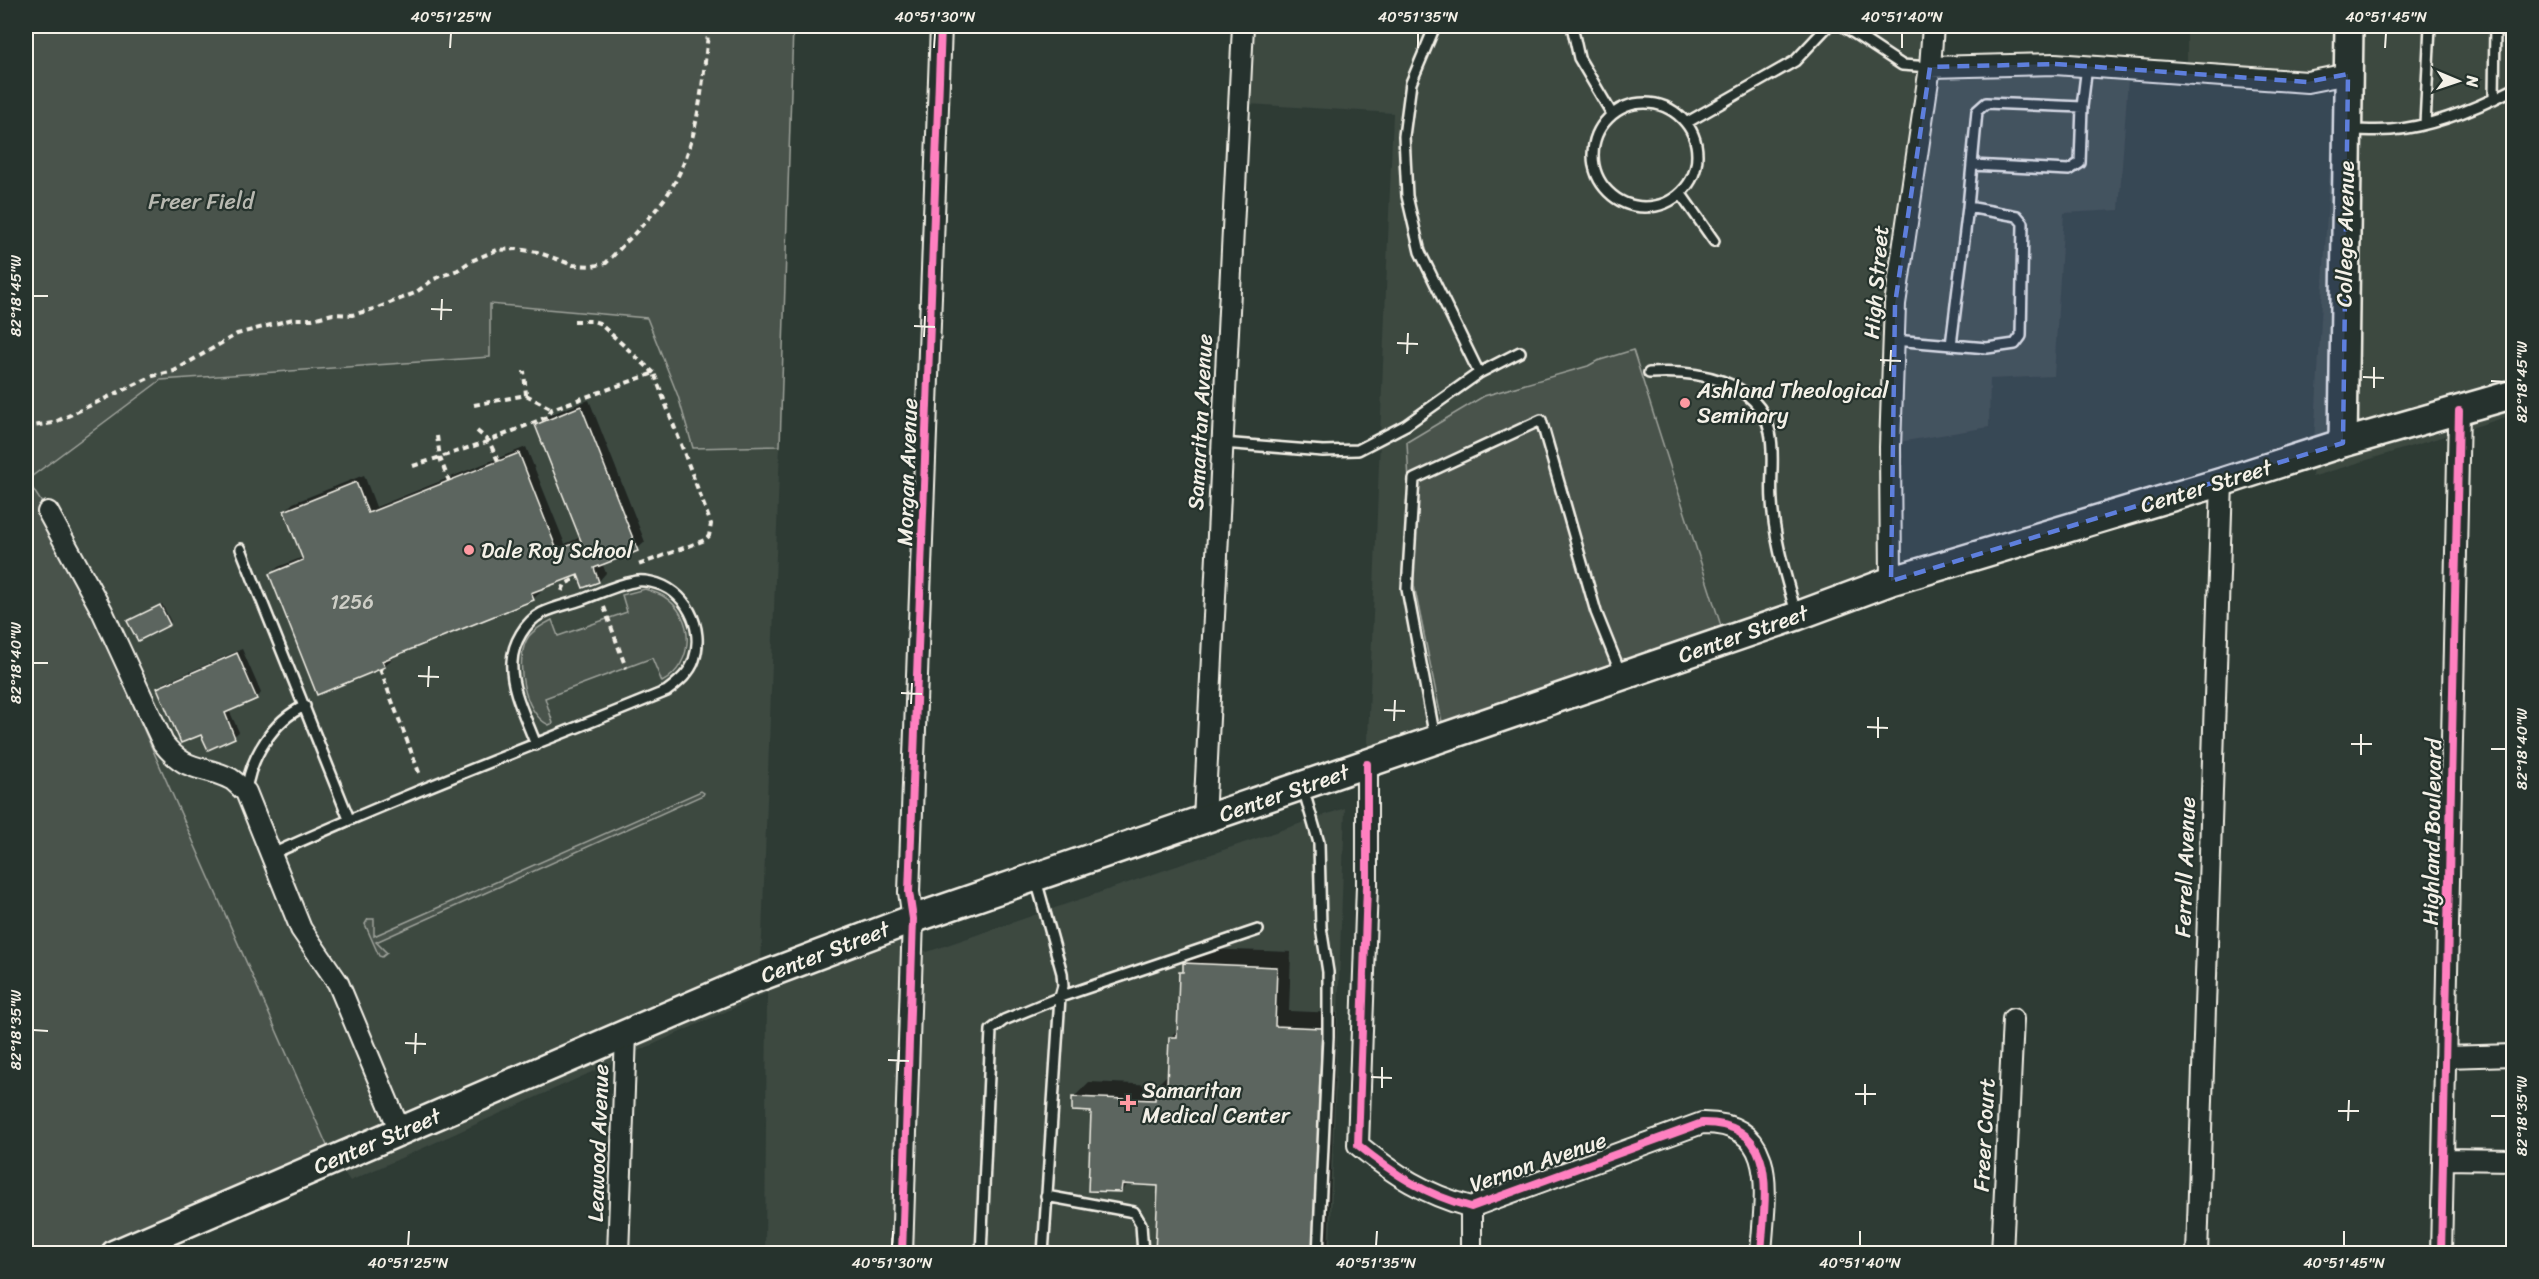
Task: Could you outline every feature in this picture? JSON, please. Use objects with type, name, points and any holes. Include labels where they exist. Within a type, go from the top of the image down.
[{"type":"main road","name":"College Avenue","points":[[2343,443],[2349,26]]},
{"type":"main road","name":"Center Street","points":[[115,1254],[746,982],[913,919],[1797,616],[1891,581],[2222,482],[2343,443],[2514,394]]},
{"type":"street","name":"Morgan Avenue","points":[[902,1254],[913,919],[909,892],[941,26]]},
{"type":"street","name":"Samaritan Avenue","points":[[1204,820],[1243,26]]},
{"type":"street","name":"High Street","points":[[1891,581],[1890,447],[1895,304],[1930,67],[1933,26]]},
{"type":"street","points":[[1930,67],[2022,63],[2307,82],[2348,74]]},
{"type":"street","name":"Highland Boulevard","points":[[2441,1254],[2459,411]]},
{"type":"street","name":"Ferrell Avenue","points":[[2197,1254],[2222,482]]},
{"type":"street","points":[[48,512],[102,611],[163,743],[174,756],[183,762],[195,769],[232,779],[246,792],[301,929],[338,983],[400,1131]]},
{"type":"street","name":"Vernon Avenue","points":[[1367,764],[1367,886],[1358,1145],[1395,1175],[1449,1201],[1471,1207],[1702,1123],[1722,1123],[1736,1128],[1754,1143],[1763,1166],[1765,1173],[1761,1254]]},
{"type":"street","name":"Freer Court","points":[[2002,1254],[2013,1019]]},
{"type":"street","name":"Leawood Avenue","points":[[618,1254],[626,1034]]},
{"type":"street","points":[[2445,1057],[2514,1055]]},
{"type":"street","points":[[2443,1159],[2514,1160]]},
{"type":"street","points":[[1471,1207],[1472,1254]]},
{"type":"lane","points":[[1435,26],[1411,83],[1404,136],[1407,196],[1420,252],[1479,373]]},
{"type":"lane","points":[[1572,26],[1579,58],[1612,114]]},
{"type":"lane","points":[[1686,123],[1795,61],[1828,26]]},
{"type":"lane","points":[[1843,26],[1902,65],[1930,67]]},
{"type":"lane","points":[[2425,124],[2430,26]]},
{"type":"lane","points":[[2494,99],[2495,26]]},
{"type":"lane","points":[[1972,165],[2069,170],[2080,163],[2082,107],[2087,66]]},
{"type":"lane","points":[[2346,130],[2392,130],[2425,124],[2494,99],[2514,89]]},
{"type":"lane","points":[[1652,103],[1669,108],[1686,123],[1696,145],[1697,159],[1691,180],[1681,194],[1653,208],[1630,206],[1615,199],[1603,188],[1596,176],[1594,141],[1601,125],[1612,114],[1632,104],[1652,103]]},
{"type":"lane","points":[[1951,345],[1977,111],[1986,103],[2082,107]]},
{"type":"lane","points":[[1681,194],[1714,241]]},
{"type":"lane","points":[[1894,340],[1987,348],[2014,344],[2021,336],[2023,223],[2017,216],[1968,207]]},
{"type":"lane","points":[[1222,443],[1323,451],[1358,450],[1406,425],[1479,373],[1520,352]]},
{"type":"lane","points":[[1649,373],[1678,371],[1732,384],[1743,392],[1762,413],[1771,434],[1772,500],[1779,550],[1797,616]]},
{"type":"lane","points":[[1435,740],[1407,589],[1413,479],[1541,420],[1596,612],[1622,676]]},
{"type":"lane","points":[[241,549],[349,819]]},
{"type":"lane","points":[[272,854],[349,819],[536,745],[667,691],[683,678],[694,661],[697,642],[694,619],[685,603],[671,590],[652,582],[635,581],[542,614],[526,627],[516,644],[512,661],[513,679],[536,745]]},
{"type":"lane","points":[[246,792],[251,768],[276,728],[289,713],[305,706]]},
{"type":"lane","points":[[1302,786],[1319,843],[1321,927],[1328,972],[1328,1036],[1318,1254]]},
{"type":"lane","points":[[1035,878],[1062,973],[1063,986],[1060,997],[1043,1254]]},
{"type":"lane","points":[[981,1254],[991,1030],[1004,1020],[1060,997],[1258,930]]},
{"type":"lane","points":[[1046,1196],[1134,1212],[1141,1224],[1143,1254]]},
{"type":"path","points":[[26,427],[53,423],[153,376],[174,371],[237,334],[293,319],[312,319],[333,314],[352,315],[377,308],[415,293],[434,279],[458,270],[471,261],[497,250],[517,249],[537,252],[573,266],[593,266],[606,263],[665,197],[686,155],[693,135],[710,26]]},
{"type":"path","points":[[574,321],[599,323],[654,373],[711,524],[712,530],[705,540],[628,568]]},
{"type":"path","points":[[524,371],[526,395]]},
{"type":"path","points":[[413,466],[489,441],[547,417],[552,409],[654,373]]},
{"type":"path","points":[[474,405],[526,395],[552,409]]},
{"type":"path","points":[[477,431],[489,441],[498,461]]},
{"type":"path","points":[[437,436],[440,458],[449,481]]},
{"type":"path","points":[[562,593],[562,587],[565,584],[579,578]]},
{"type":"path","points":[[555,596],[573,589]]},
{"type":"path","points":[[599,594],[626,668]]},
{"type":"path","points":[[380,669],[425,789]]},
{"type":"highlighted area","points":[[2055,64],[2307,82],[2348,74],[2343,443],[1891,581],[1895,304],[1930,67]]},
{"type":"shaded area","name":"Ashland Theological Seminary","points":[[1252,26],[1929,26],[1928,58],[2129,64],[2119,210],[2064,213],[2054,376],[1990,379],[1989,427],[1899,442],[1891,581],[1367,764],[1393,113],[1248,104]]},
{"type":"shaded area","points":[[2187,26],[2513,26],[2513,415],[2312,477],[2335,74],[2187,66]]},
{"type":"shaded area","points":[[490,304],[647,318],[678,396],[693,448],[780,446],[761,965],[884,920],[927,952],[1345,808],[1330,1253],[809,1254],[765,1249],[767,993],[350,1181],[329,1150],[48,512],[27,480],[161,380],[490,358]]},
{"type":"green space","name":"Freer Field","points":[[26,26],[793,26],[780,446],[693,448],[678,396],[647,318],[490,304],[490,357],[161,380],[27,480],[48,512],[329,1150],[96,1253],[26,1253]]},
{"type":"green space","points":[[1633,350],[1723,632],[1444,732],[1414,585],[1407,442],[1484,396],[1588,366]]},
{"type":"green space","points":[[645,589],[661,595],[674,605],[686,627],[686,652],[681,664],[673,674],[662,682],[652,658],[545,698],[553,723],[549,725],[540,719],[527,698],[522,671],[524,646],[529,636],[552,620],[558,636],[627,612],[622,595]]},
{"type":"green space","points":[[701,791],[703,795],[376,942],[387,953],[382,957],[379,956],[365,924],[368,919],[374,919],[374,936]]},
{"type":"building","name":"Dale Roy School","points":[[581,406],[638,551],[594,568],[599,582],[583,588],[578,575],[531,593],[534,600],[382,661],[385,667],[317,695],[269,574],[303,560],[284,511],[356,482],[368,513],[519,453],[557,550],[581,541],[535,425]]},
{"type":"building","points":[[160,605],[170,625],[138,641],[127,621]]},
{"type":"building","points":[[237,653],[257,699],[225,713],[235,738],[208,750],[201,735],[181,743],[157,688]]},
{"type":"building","points":[[1183,963],[1277,967],[1275,1026],[1322,1028],[1314,1254],[1155,1254],[1158,1186],[1122,1184],[1121,1192],[1088,1191],[1091,1112],[1072,1111],[1072,1097],[1155,1100],[1156,1084],[1167,1085],[1169,1037],[1177,1037],[1179,972],[1183,972]]},
{"type":"cycle path","points":[[902,1254],[913,919],[909,892],[941,26]]},
{"type":"cycle path","points":[[2441,1254],[2459,411]]},
{"type":"cycle path","points":[[1367,764],[1367,886],[1358,1145],[1385,1166],[1424,1190],[1471,1207],[1702,1123],[1728,1126],[1745,1135],[1757,1150],[1763,1168],[1765,1188],[1761,1254]]},
{"type":"place","name":"Ashland Theological Seminary","points":[[1685,403]]},
{"type":"place","name":"Dale Roy School","points":[[469,550]]},
{"type":"place","name":"Samaritan Medical Center","points":[[1128,1103]]}]
